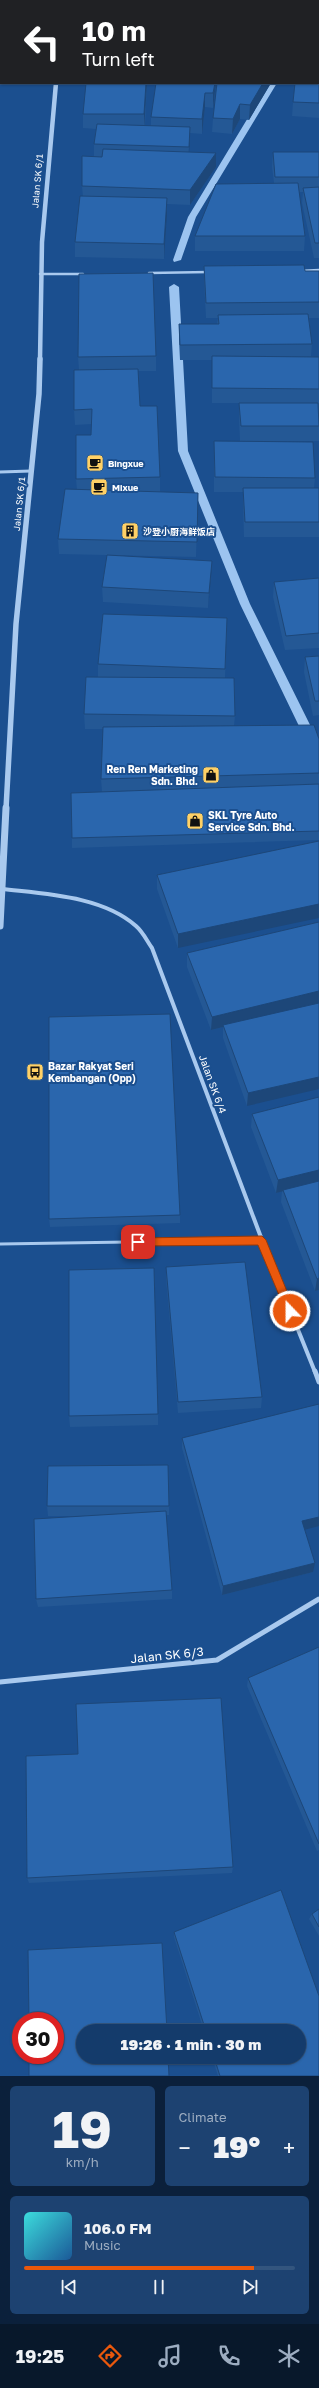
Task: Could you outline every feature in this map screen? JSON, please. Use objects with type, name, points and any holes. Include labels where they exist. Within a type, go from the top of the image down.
[{"type":"street","name":"Jalan SK 6/1","points":[[0,926],[16,624],[39,394],[40,274],[44,201],[56,84]]},
{"type":"street","points":[[296,271],[319,270]]},
{"type":"street","points":[[143,273],[212,272]]},
{"type":"street","points":[[40,274],[88,274]]},
{"type":"street","points":[[0,472],[32,471]]},
{"type":"street","name":"Jalan SK 6/4","points":[[1,889],[92,904],[116,912],[137,926],[152,948],[262,1240],[319,1382]]},
{"type":"street","name":"Jalan SK 6/3","points":[[0,1682],[217,1660],[319,1599]]},
{"type":"lane","points":[[0,1244],[262,1240]]},
{"type":"building","points":[[86,84],[146,84],[144,114],[83,114]]},
{"type":"building","points":[[156,84],[215,84],[213,93],[205,93],[202,119],[151,117]]},
{"type":"building","points":[[217,84],[262,84],[250,105],[240,104],[233,119],[213,118]]},
{"type":"building","points":[[295,84],[319,84],[319,103],[293,102]]},
{"type":"building","points":[[97,124],[190,127],[189,147],[94,144]]},
{"type":"building","points":[[103,149],[216,153],[190,190],[82,186],[82,156],[102,157]]},
{"type":"building","points":[[273,152],[319,152],[319,177],[275,177]]},
{"type":"building","points":[[298,183],[305,236],[195,236],[216,184]]},
{"type":"building","points":[[319,187],[319,243],[315,243],[303,188]]},
{"type":"building","points":[[80,196],[167,198],[164,244],[75,242]]},
{"type":"building","points":[[304,265],[305,271],[319,271],[319,302],[206,303],[204,266]]},
{"type":"building","points":[[153,273],[156,356],[78,357],[79,274]]},
{"type":"building","points":[[308,314],[312,344],[180,345],[179,324],[219,324],[218,315]]},
{"type":"building","points":[[212,356],[319,357],[319,389],[212,388]]},
{"type":"building","points":[[138,369],[140,406],[157,406],[160,477],[76,479],[76,435],[91,435],[92,409],[74,410],[74,370]]},
{"type":"building","points":[[239,403],[318,403],[319,426],[241,426]]},
{"type":"building","points":[[214,441],[313,442],[315,478],[215,477]]},
{"type":"building","points":[[243,488],[319,488],[319,522],[245,522]]},
{"type":"building","name":"沙登小厨海鲜饭店","points":[[65,489],[198,493],[197,542],[58,539]]},
{"type":"building","points":[[107,555],[212,561],[209,593],[102,587]]},
{"type":"building","points":[[319,578],[319,633],[286,636],[274,582]]},
{"type":"building","points":[[103,614],[227,618],[225,669],[98,664]]},
{"type":"building","points":[[319,656],[319,701],[315,701],[305,657]]},
{"type":"building","points":[[86,677],[234,678],[235,716],[84,714]]},
{"type":"building","name":"Ren Ren Marketing Sdn. Bhd.","points":[[314,725],[319,739],[319,773],[101,779],[103,727]]},
{"type":"building","name":"SKL Tyre Auto Service Sdn. Bhd.","points":[[319,784],[319,831],[72,838],[71,793]]},
{"type":"building","points":[[319,841],[319,904],[178,934],[157,875]]},
{"type":"building","points":[[319,922],[319,991],[212,1017],[187,953]]},
{"type":"building","points":[[319,1003],[319,1077],[248,1093],[223,1025]]},
{"type":"building","points":[[170,1014],[180,1215],[49,1219],[49,1017]]},
{"type":"building","points":[[319,1097],[319,1170],[278,1180],[252,1114]]},
{"type":"building","points":[[319,1181],[319,1278],[317,1279],[283,1190]]},
{"type":"building","points":[[245,1262],[262,1397],[178,1402],[166,1267]]},
{"type":"building","points":[[154,1268],[158,1414],[69,1416],[69,1270]]},
{"type":"building","points":[[319,1404],[319,1517],[302,1521],[315,1563],[223,1586],[182,1438]]},
{"type":"building","points":[[168,1465],[169,1506],[47,1506],[48,1466]]},
{"type":"building","points":[[166,1511],[172,1590],[36,1599],[34,1519]]},
{"type":"building","points":[[319,1647],[319,1844],[248,1678]]},
{"type":"building","points":[[221,1698],[233,1867],[27,1878],[26,1756],[78,1754],[76,1704]]},
{"type":"building","points":[[281,1890],[319,1996],[319,2076],[220,2076],[216,2064],[306,2064],[306,2024],[204,2024],[174,1932]]},
{"type":"building","points":[[319,1909],[319,1927],[312,1914]]},
{"type":"building","points":[[162,1943],[167,2024],[76,2024],[76,2064],[168,2064],[169,2076],[29,2076],[29,2064],[64,2064],[64,2012],[29,2012],[28,1950]]},
{"type":"waterway","points":[[177,260],[192,217],[272,84]]},
{"type":"waterway","points":[[174,287],[183,451],[245,604],[319,755]]},
{"type":"place","name":"Bingxue","points":[[95,463]]},
{"type":"place","name":"Mixue","points":[[99,487]]},
{"type":"place","name":"沙登小厨海鲜饭店","points":[[130,531]]},
{"type":"place","name":"Ren Ren Marketing Sdn. Bhd.","points":[[211,775]]},
{"type":"place","name":"SKL Tyre Auto Service Sdn. Bhd.","points":[[195,821]]},
{"type":"place","name":"Bazar Rakyat Seri Kembangan (Opp)","points":[[35,1072]]},
{"type":"route","points":[[138,1242],[262,1240],[290,1311]]}]
